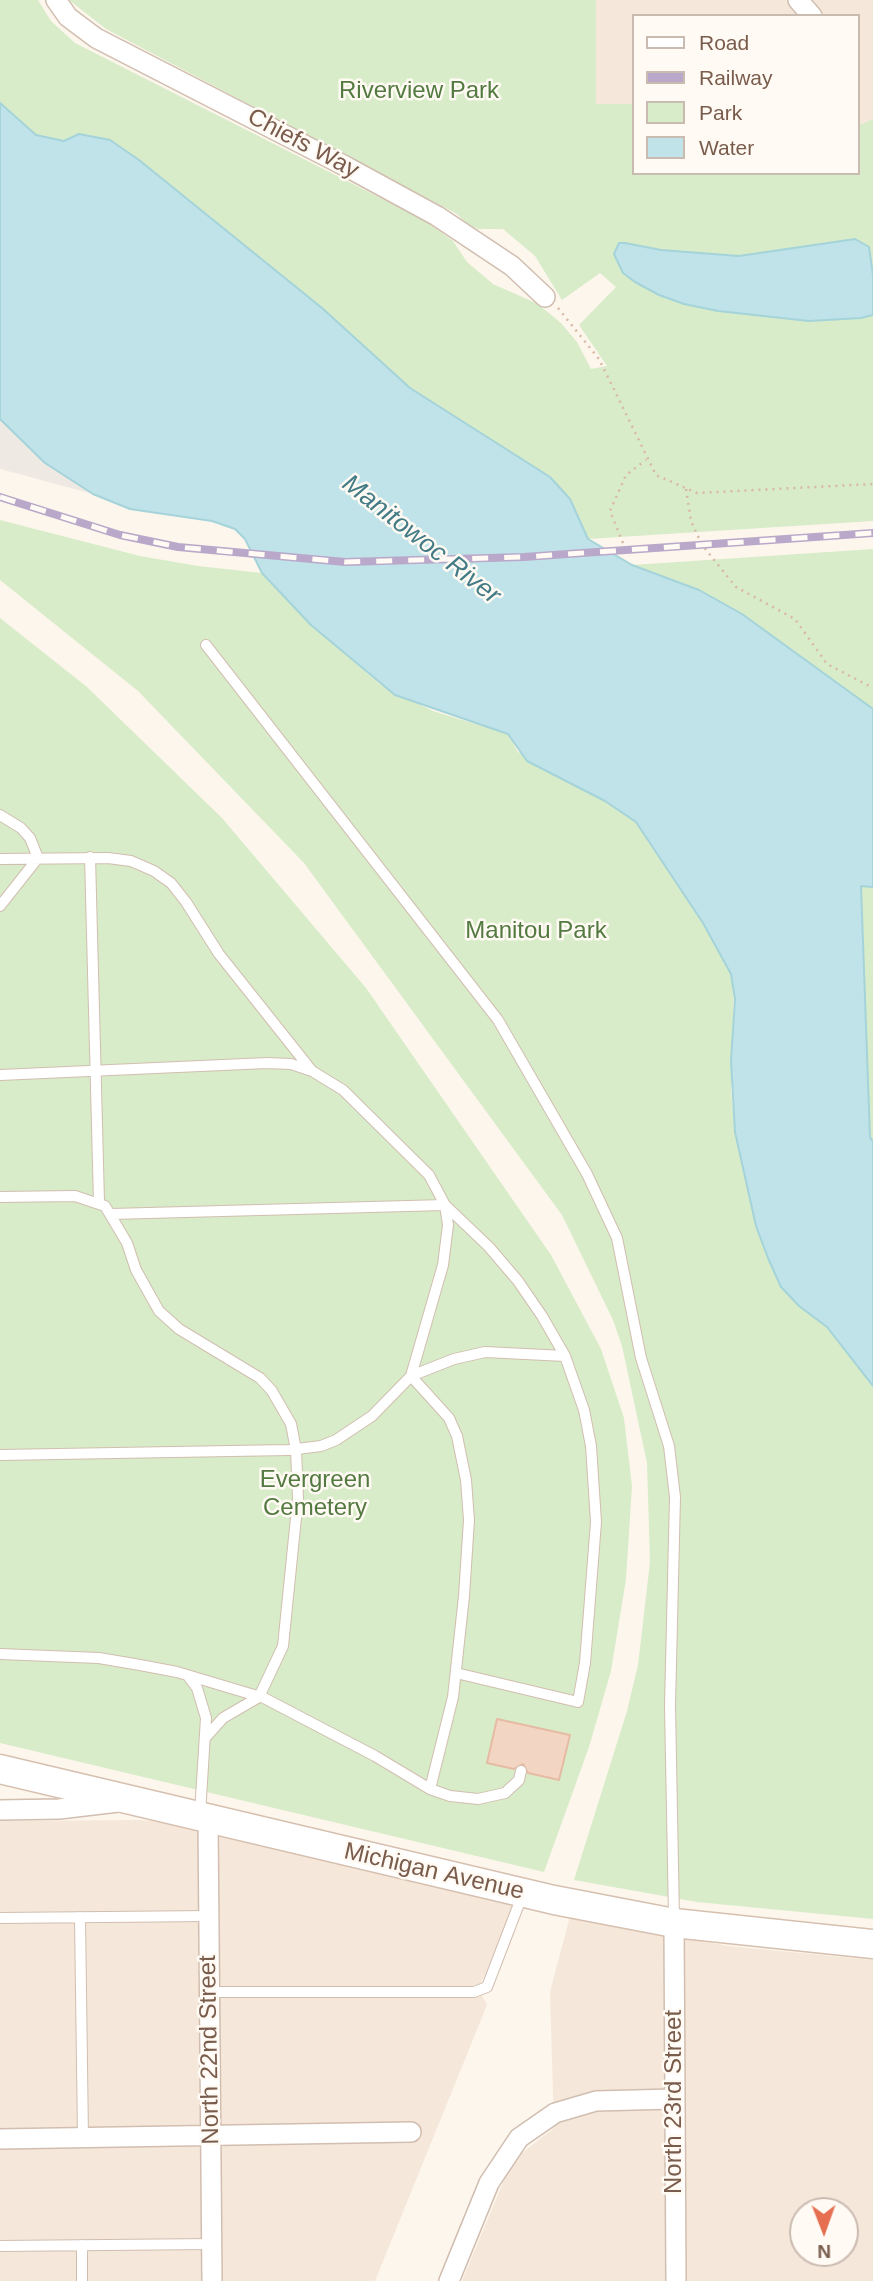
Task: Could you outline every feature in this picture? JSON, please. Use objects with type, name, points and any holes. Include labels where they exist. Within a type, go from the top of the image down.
[{"type":"street","name":"Chiefs Way","points":[[56,0],[68,17],[96,38],[323,154],[437,216],[512,267],[545,297]]},
{"type":"street","points":[[798,0],[810,14]]},
{"type":"street","name":"Michigan Avenue","points":[[0,1769],[524,1893],[674,1923],[873,1944]]},
{"type":"street","points":[[0,1810],[60,1809],[132,1801]]},
{"type":"street","name":"North 22nd Street","points":[[204,1819],[209,1916],[212,2281]]},
{"type":"street","name":"North 23rd Street","points":[[674,1923],[676,2281]]},
{"type":"street","points":[[449,2281],[489,2183],[519,2138],[555,2113],[596,2101],[673,2099]]},
{"type":"street","points":[[0,2139],[411,2132]]},
{"type":"lane","points":[[206,645],[498,1020],[587,1174],[617,1238],[641,1358],[669,1446],[675,1497],[670,1705],[674,1923]]},
{"type":"lane","points":[[0,815],[21,828],[30,838],[38,858]]},
{"type":"lane","points":[[90,857],[99,1202]]},
{"type":"lane","points":[[0,859],[90,857],[131,861],[172,883],[219,954],[312,1071]]},
{"type":"lane","points":[[0,905],[38,858]]},
{"type":"lane","points":[[0,1075],[267,1063],[291,1064],[312,1071],[343,1090],[429,1175],[445,1205],[489,1247],[518,1281],[565,1356],[584,1410],[596,1481],[591,1605],[578,1702],[456,1673]]},
{"type":"lane","points":[[0,1197],[63,1195],[99,1202],[111,1214],[159,1311],[179,1329],[260,1378],[291,1424],[296,1450],[298,1498],[283,1646],[259,1697],[223,1718],[206,1737]]},
{"type":"lane","points":[[111,1214],[445,1205]]},
{"type":"lane","points":[[0,1455],[296,1450],[321,1446],[354,1429],[387,1403],[411,1376],[447,1247],[445,1205]]},
{"type":"lane","points":[[411,1376],[477,1353],[565,1356]]},
{"type":"lane","points":[[411,1376],[449,1418],[457,1436],[464,1468],[467,1560],[456,1673],[430,1789]]},
{"type":"lane","points":[[0,1654],[99,1658],[188,1675],[259,1697],[375,1756],[430,1789],[464,1799],[492,1797],[514,1787],[521,1771]]},
{"type":"lane","points":[[188,1675],[203,1704],[206,1737],[204,1819]]},
{"type":"lane","points":[[210,1992],[474,1992],[487,1987],[524,1893]]},
{"type":"lane","points":[[0,1918],[209,1916]]},
{"type":"lane","points":[[79,1917],[83,2138]]},
{"type":"lane","points":[[82,2245],[82,2281]]},
{"type":"lane","points":[[0,2246],[212,2245]]},
{"type":"path","points":[[545,297],[570,320],[599,359],[656,475],[697,493],[873,484]]},
{"type":"path","points":[[623,542],[610,511],[626,475],[647,460]]},
{"type":"path","points":[[686,488],[691,521],[702,544],[736,587],[796,619],[827,664],[873,688]]},
{"type":"shaded area","points":[[596,0],[873,0],[873,119],[859,125],[859,14],[632,14],[632,104],[596,105]]},
{"type":"shaded area","points":[[0,419],[45,463],[93,494],[0,469]]},
{"type":"shaded area","points":[[0,1821],[171,1822],[513,1904],[501,1944],[478,1988],[487,2005],[375,2281],[0,2281]]},
{"type":"shaded area","points":[[570,1916],[728,1946],[873,1960],[873,2281],[462,2281],[507,2173],[517,2157],[554,2128],[550,1992]]},
{"type":"green space","name":"Riverview Park","points":[[0,0],[38,0],[51,21],[75,43],[424,220],[453,241],[467,262],[493,284],[538,304],[561,323],[577,342],[591,369],[607,366],[579,325],[616,287],[600,273],[562,300],[535,256],[503,229],[478,229],[467,224],[457,214],[106,29],[69,0],[596,0],[596,104],[632,104],[632,175],[859,175],[859,125],[873,119],[873,521],[588,539],[570,499],[550,477],[410,388],[322,308],[139,160],[110,140],[79,134],[64,141],[36,135],[0,103]]},
{"type":"green space","name":"Manitou Park","points":[[0,520],[140,556],[262,573],[311,625],[381,685],[433,711],[508,734],[518,752],[605,801],[636,822],[703,923],[731,974],[734,985],[731,1090],[735,1132],[756,1226],[781,1287],[827,1327],[873,1386],[873,1919],[697,1902],[574,1880],[627,1711],[638,1665],[650,1562],[647,1463],[622,1346],[613,1320],[562,1215],[304,863],[138,691],[0,580]]},
{"type":"green space","points":[[873,549],[873,709],[699,590],[632,565]]},
{"type":"green space","name":"Evergreen Cemetery","points":[[0,618],[87,687],[222,818],[366,988],[551,1255],[601,1349],[624,1418],[632,1486],[626,1579],[611,1671],[589,1747],[544,1872],[0,1743]]},
{"type":"green space","points":[[861,885],[873,887],[873,1142],[870,1138]]},
{"type":"water","name":"Manitowoc River","points":[[0,103],[36,135],[64,141],[79,134],[110,140],[139,160],[322,308],[410,388],[550,477],[570,499],[588,539],[632,565],[699,590],[742,614],[873,709],[873,887],[861,886],[870,1137],[873,1142],[873,1386],[827,1327],[799,1306],[781,1287],[768,1258],[756,1226],[735,1132],[731,1061],[735,999],[731,974],[703,923],[636,822],[605,801],[527,761],[508,734],[395,695],[311,625],[262,573],[245,539],[235,529],[212,521],[130,509],[93,494],[45,463],[0,419]]},
{"type":"water","points":[[855,239],[869,247],[873,275],[873,315],[861,318],[809,321],[718,311],[684,304],[635,282],[623,273],[614,254],[619,243],[661,250],[739,256]]},
{"type":"building","points":[[497,1719],[570,1735],[559,1780],[528,1773],[523,1764],[514,1769],[487,1763]]},
{"type":"railway","points":[[0,497],[120,535],[178,547],[345,562],[524,557],[873,533]]}]
